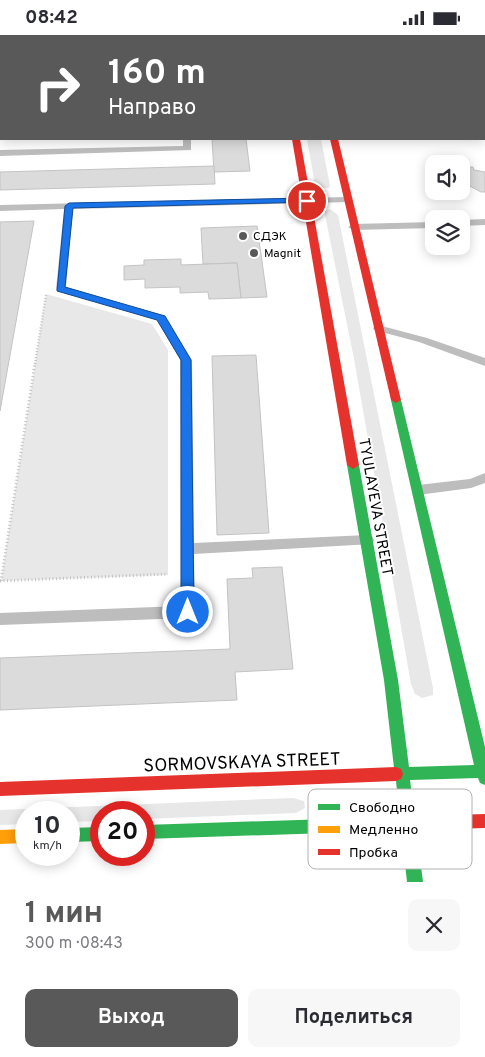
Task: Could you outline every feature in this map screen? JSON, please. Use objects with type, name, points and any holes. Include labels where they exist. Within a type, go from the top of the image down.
[{"type":"main road","name":"TYULAYEVA STREET","points":[[296,140],[367,541],[390,680],[404,789]]},
{"type":"main road","points":[[334,140],[353,227],[418,491],[484,773]]},
{"type":"main road","name":"SORMOVSKAYA STREET","points":[[0,789],[403,774],[484,773]]},
{"type":"main road","points":[[472,822],[485,821]]},
{"type":"main road","points":[[155,832],[308,827]]},
{"type":"main road","points":[[0,837],[15,836]]},
{"type":"main road","name":"TYULAYEVA STREET","points":[[413,869],[415,882]]},
{"type":"lane","points":[[80,151],[82,140]]},
{"type":"lane","points":[[0,153],[188,149],[187,140]]},
{"type":"lane","points":[[0,207],[347,200]]},
{"type":"lane","points":[[0,619],[188,612],[186,360],[161,318],[61,289],[69,206]]},
{"type":"lane","points":[[470,223],[485,222]]},
{"type":"lane","points":[[353,227],[425,225]]},
{"type":"lane","points":[[378,328],[423,340],[485,362]]},
{"type":"lane","points":[[418,491],[485,479]]},
{"type":"lane","points":[[187,549],[367,541]]},
{"type":"path","points":[[55,296],[46,294],[0,581],[168,575],[168,565]]},
{"type":"shaded area","points":[[307,140],[321,140],[330,186],[329,188],[319,188],[315,185]]},
{"type":"shaded area","points":[[330,209],[338,215],[433,688],[433,695],[422,698],[415,694],[411,684],[354,359],[325,215],[325,211]]},
{"type":"shaded area","points":[[46,294],[152,324],[168,350],[168,575],[1,581]]},
{"type":"shaded area","points":[[293,798],[304,801],[305,808],[296,813],[155,819],[155,804]]},
{"type":"shaded area","points":[[90,806],[90,821],[80,822],[80,807]]},
{"type":"shaded area","points":[[15,809],[15,824],[0,825],[0,810]]},
{"type":"building","points":[[212,140],[246,140],[250,171],[214,172]]},
{"type":"building","points":[[214,166],[215,184],[0,190],[0,172]]},
{"type":"building","points":[[470,167],[473,167],[474,170],[485,172],[485,192],[470,186]]},
{"type":"building","points":[[34,221],[0,411],[0,222]]},
{"type":"building","points":[[257,226],[267,297],[241,298],[237,263],[203,264],[201,228]]},
{"type":"building","points":[[181,259],[181,265],[237,263],[241,298],[209,299],[208,292],[180,293],[180,287],[145,288],[145,279],[124,280],[124,266],[144,265],[144,260]]},
{"type":"building","points":[[256,355],[269,533],[217,535],[212,356]]},
{"type":"building","points":[[282,567],[293,669],[235,672],[237,700],[0,710],[0,658],[230,649],[227,579],[253,578],[252,568]]},
{"type":"traffic: fast","points":[[396,400],[485,778]]},
{"type":"traffic: fast","points":[[353,465],[391,680],[404,789]]},
{"type":"traffic: fast","points":[[396,774],[485,771]]},
{"type":"traffic: fast","points":[[155,832],[308,827]]},
{"type":"traffic: fast","points":[[80,835],[90,834]]},
{"type":"traffic: fast","points":[[413,869],[415,882]]},
{"type":"traffic: slow","points":[[0,837],[15,836]]},
{"type":"traffic: jam","points":[[296,140],[353,465]]},
{"type":"traffic: jam","points":[[334,140],[396,400]]},
{"type":"traffic: jam","points":[[0,789],[396,774]]},
{"type":"traffic: jam","points":[[472,821],[485,821]]},
{"type":"place","name":"СДЭК","points":[[243,236]]},
{"type":"place","name":"Magnit","points":[[254,253]]},
{"type":"route","points":[[188,612],[186,360],[161,318],[61,289],[69,206],[307,201]]}]
